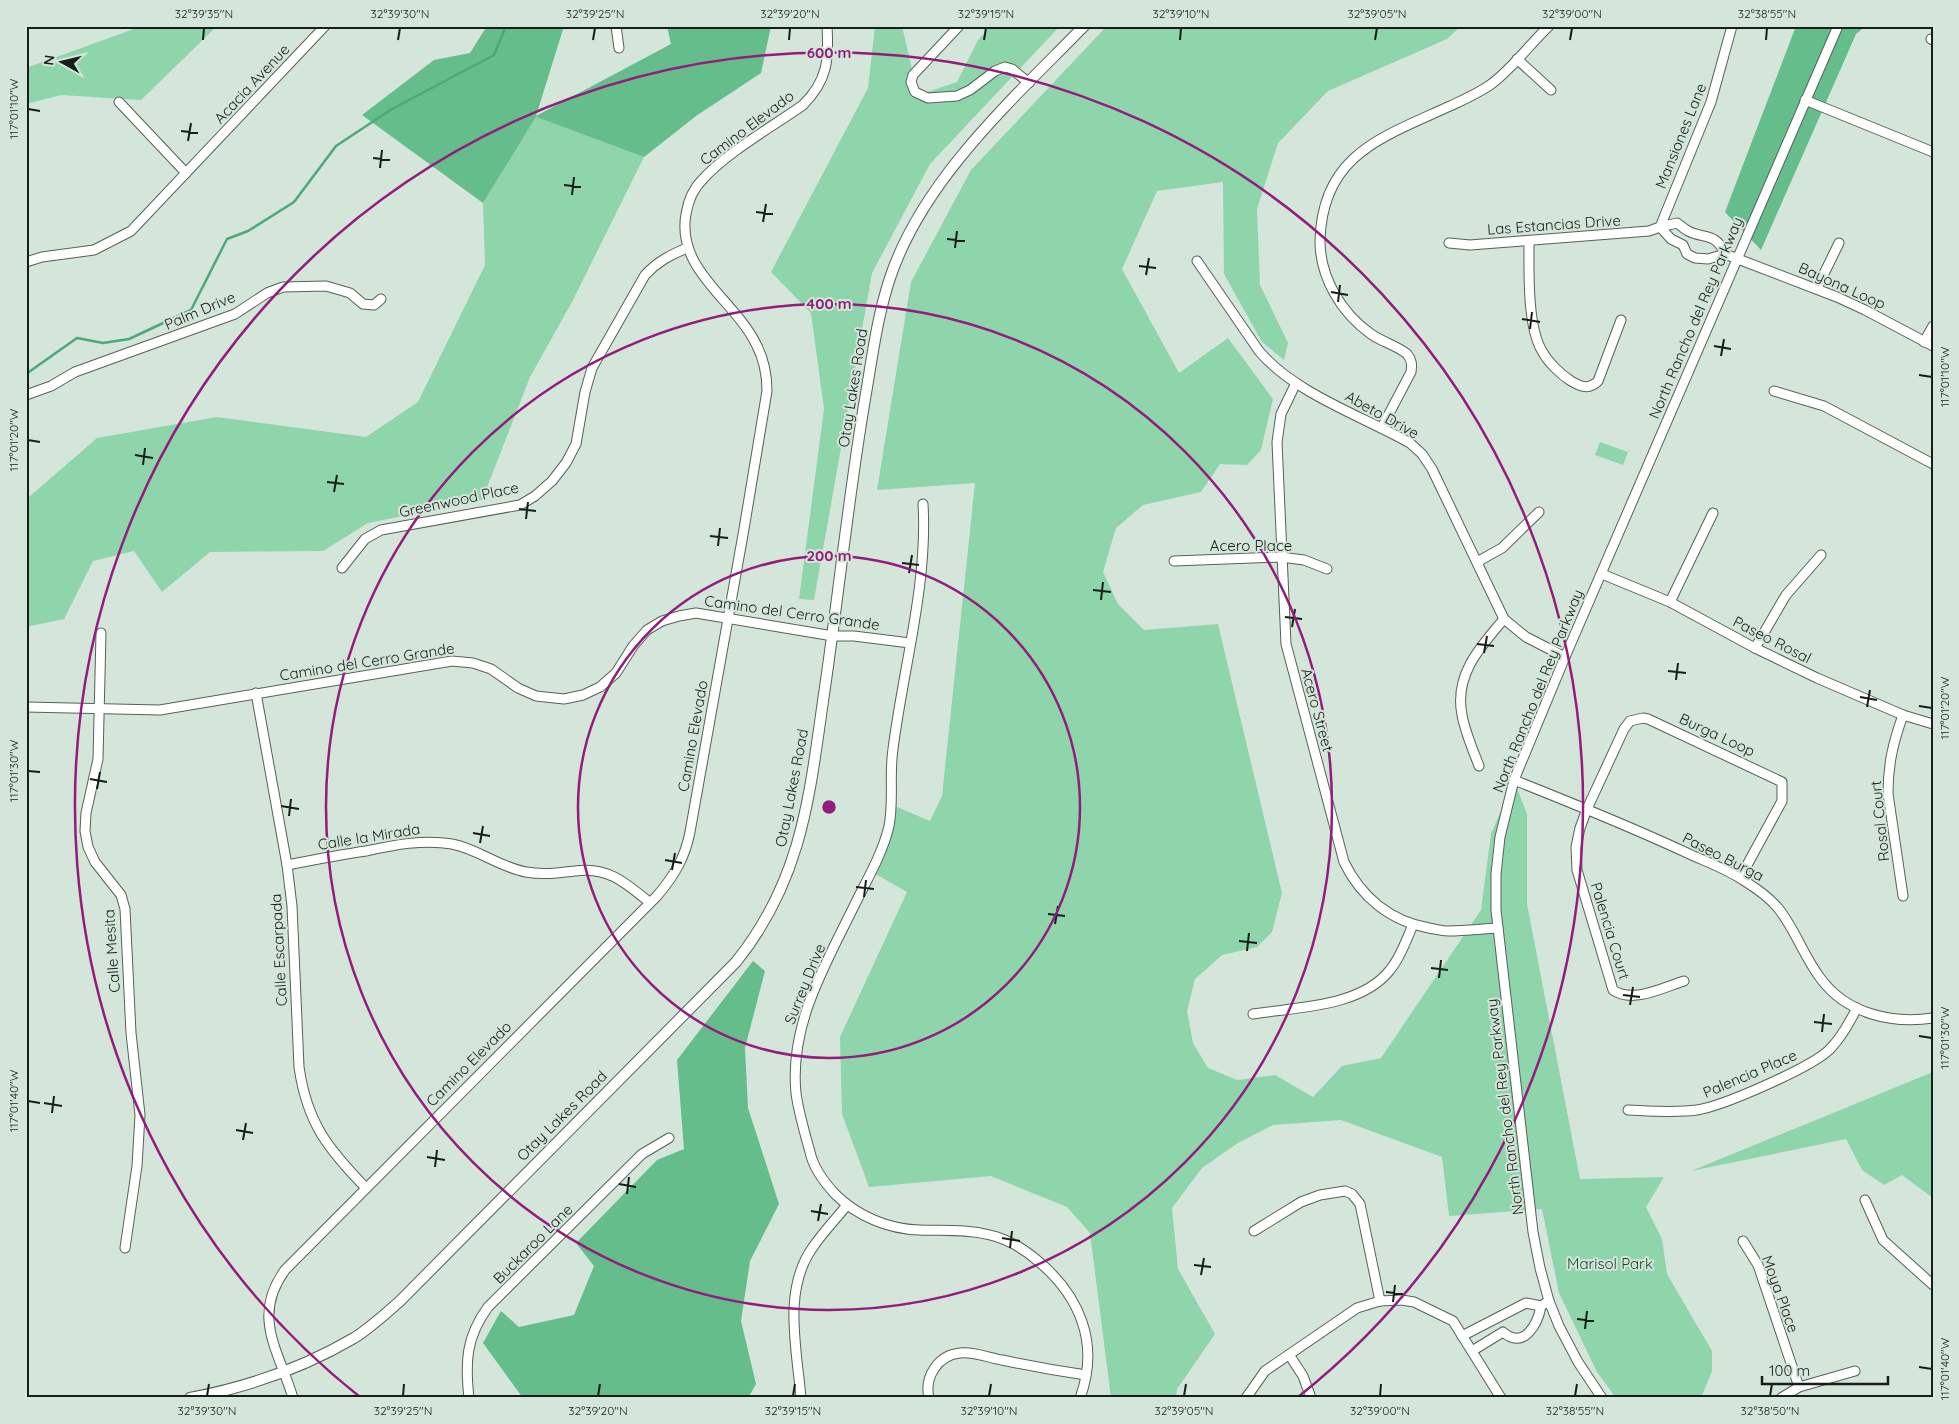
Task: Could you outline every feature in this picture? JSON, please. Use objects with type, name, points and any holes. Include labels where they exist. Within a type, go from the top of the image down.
[{"type":"main road","name":"Otay Lakes Road","points":[[190,1398],[233,1389],[283,1372],[313,1359],[355,1337],[399,1302],[736,962],[765,921],[781,892],[800,838],[833,636],[860,430],[880,317],[891,276],[910,232],[930,200],[969,146],[1084,26]]},
{"type":"street","name":"Acacia Avenue","points":[[26,262],[42,257],[94,250],[131,231],[325,26]]},
{"type":"street","points":[[616,26],[619,48]]},
{"type":"street","name":"Camino Elevado","points":[[293,1398],[268,1326],[270,1301],[276,1285],[290,1264],[649,902],[674,875],[686,848],[762,426],[767,382],[764,362],[752,337],[733,310],[697,267],[687,248],[685,221],[689,204],[700,181],[718,164],[803,105],[814,93],[828,61],[827,26]]},
{"type":"street","points":[[960,26],[913,75],[911,82],[914,92],[928,98],[957,96],[970,90],[995,71],[1005,67],[1012,69],[1029,83]]},
{"type":"street","points":[[1382,427],[1411,372],[1412,363],[1407,354],[1372,335],[1357,324],[1334,294],[1327,279],[1321,249],[1322,216],[1334,184],[1347,165],[1371,144],[1481,91],[1491,84],[1549,26]]},
{"type":"street","name":"Mansiones Lane","points":[[1660,226],[1711,102],[1732,26]]},
{"type":"street","name":"North Rancho del Rey Parkway","points":[[1602,1398],[1578,1362],[1545,1304],[1533,1232],[1498,928],[1497,856],[1503,818],[1514,780],[1565,657],[1838,26]]},
{"type":"street","points":[[1517,59],[1551,90]]},
{"type":"street","points":[[1805,100],[1933,152]]},
{"type":"street","points":[[119,102],[186,173]]},
{"type":"street","name":"Las Estancias Drive","points":[[1449,243],[1470,245],[1649,232],[1660,226],[1677,223],[1688,231],[1713,238],[1722,246],[1725,254],[1736,258]]},
{"type":"street","points":[[1660,226],[1671,239],[1683,245],[1687,254],[1696,258],[1708,259],[1725,254]]},
{"type":"street","points":[[1683,245],[1688,231]]},
{"type":"street","points":[[1529,241],[1531,294],[1537,339],[1545,357],[1564,377],[1583,387],[1591,386],[1598,381],[1621,320]]},
{"type":"street","points":[[1817,288],[1839,243]]},
{"type":"street","name":"Greenwood Place","points":[[342,568],[366,539],[381,530],[520,505],[544,489],[572,453],[578,434],[584,392],[592,368],[644,276],[654,266],[669,256],[687,248]]},
{"type":"street","name":"Bayona Loop","points":[[1736,258],[1817,288],[1865,310],[1928,344]]},
{"type":"street","name":"Abeto Drive","points":[[1197,260],[1268,362],[1296,383],[1382,427],[1410,443],[1422,454],[1432,469],[1504,619],[1526,637],[1565,657]]},
{"type":"street","name":"Palm Drive","points":[[26,395],[52,386],[75,372],[235,314],[267,293],[283,287],[295,285],[326,286],[350,293],[363,304],[374,305],[381,299]]},
{"type":"street","points":[[1928,344],[1933,326]]},
{"type":"street","name":"Acero Street","points":[[1296,383],[1281,414],[1277,442],[1286,644],[1340,851],[1349,873],[1363,893],[1382,909],[1413,925],[1446,931],[1498,928]]},
{"type":"street","points":[[1774,391],[1824,406],[1933,464]]},
{"type":"street","name":"Surrey Drive","points":[[923,504],[922,566],[892,750],[889,826],[872,871],[804,1013],[795,1057],[796,1095],[810,1155],[826,1183],[847,1205],[868,1218],[890,1226],[917,1230],[957,1230],[991,1235],[1029,1253],[1059,1280],[1076,1306],[1086,1339],[1088,1351],[1086,1375],[1080,1398]]},
{"type":"street","points":[[1477,562],[1502,548],[1539,512]]},
{"type":"street","points":[[1670,602],[1712,513]]},
{"type":"street","points":[[1755,648],[1786,595],[1798,579],[1821,555]]},
{"type":"street","name":"Acero Place","points":[[1174,561],[1281,557],[1304,560],[1326,568]]},
{"type":"street","name":"Paseo Rosal","points":[[1602,574],[1670,602],[1755,648],[1817,678],[1903,715],[1933,724]]},
{"type":"street","name":"Camino del Cerro Grande","points":[[26,708],[160,710],[452,661],[473,663],[491,670],[518,688],[536,696],[555,699],[574,697],[600,687],[616,673],[633,646],[654,625],[670,618],[696,613],[833,636],[854,636],[910,643]]},
{"type":"street","points":[[1479,766],[1462,714],[1461,686],[1475,654],[1504,619]]},
{"type":"street","name":"Calle Mesita","points":[[101,633],[98,759],[86,813],[85,831],[88,848],[94,862],[121,895],[125,909],[131,1033],[140,1132],[138,1166],[125,1248]]},
{"type":"street","name":"Calle Escarpada","points":[[256,693],[287,865],[292,906],[301,1083],[313,1119],[327,1145],[366,1188]]},
{"type":"street","name":"Rosal Court","points":[[1903,715],[1892,747],[1888,782],[1888,794],[1903,896]]},
{"type":"street","name":"Burga Loop","points":[[1587,809],[1624,729],[1630,721],[1643,718],[1654,721],[1782,782],[1782,801],[1740,878]]},
{"type":"street","name":"Paseo Burga","points":[[1514,780],[1587,809],[1740,878],[1764,893],[1777,907],[1820,979],[1837,996],[1856,1008],[1874,1016],[1893,1020],[1933,1018]]},
{"type":"street","name":"Palencia Court","points":[[1587,809],[1577,838],[1576,863],[1614,990],[1621,996],[1639,995],[1684,981]]},
{"type":"street","name":"Calle la Mirada","points":[[287,865],[384,847],[435,842],[468,848],[499,864],[526,872],[555,874],[577,870],[602,873],[621,879],[649,902]]},
{"type":"street","points":[[1253,1014],[1346,999],[1367,990],[1383,978],[1396,962],[1413,925]]},
{"type":"street","name":"Palencia Place","points":[[1628,1110],[1697,1110],[1717,1106],[1807,1065],[1829,1050],[1844,1032],[1856,1008]]},
{"type":"street","name":"Buckaroo Lane","points":[[469,1398],[466,1365],[470,1344],[477,1324],[488,1307],[642,1154],[669,1138]]},
{"type":"street","points":[[1254,1231],[1300,1202],[1320,1195],[1345,1191],[1352,1194],[1360,1204],[1380,1301]]},
{"type":"street","points":[[1865,1200],[1883,1240],[1933,1285]]},
{"type":"street","points":[[801,1398],[793,1312],[796,1288],[803,1266],[812,1248],[847,1205]]},
{"type":"street","name":"Moya Place","points":[[1742,1241],[1758,1265],[1799,1387]]},
{"type":"street","points":[[1246,1398],[1266,1371],[1357,1308],[1380,1301],[1414,1302],[1454,1321],[1501,1398]]},
{"type":"street","points":[[1462,1336],[1496,1318],[1526,1303],[1545,1304],[1530,1333],[1522,1337],[1514,1338],[1507,1336],[1496,1318]]},
{"type":"street","points":[[1472,1351],[1504,1332]]},
{"type":"street","points":[[929,1398],[928,1382],[933,1370],[946,1357],[962,1352],[1050,1370],[1086,1375]]},
{"type":"street","points":[[1290,1356],[1303,1376],[1311,1398]]},
{"type":"street","points":[[1781,1398],[1799,1387],[1855,1371]]},
{"type":"green space","points":[[142,26],[217,26],[141,100],[61,95],[26,104],[26,68]]},
{"type":"green space","points":[[487,26],[564,26],[536,116],[671,44],[667,26],[771,26],[761,73],[696,116],[644,157],[536,117],[483,203],[362,115],[434,60],[470,53]]},
{"type":"green space","points":[[875,26],[902,26],[918,95],[957,82],[978,40],[991,26],[1060,26],[930,164],[872,273],[814,600],[799,599],[824,409],[811,313],[771,272],[868,88]]},
{"type":"green space","name":"Marisol Park","points":[[1107,26],[1461,26],[1447,39],[1328,91],[1278,143],[1257,209],[1260,285],[1288,343],[1284,360],[1262,342],[1224,274],[1223,182],[1157,191],[1122,269],[1179,373],[1228,338],[1273,399],[1261,450],[1247,465],[1220,464],[1201,492],[1143,505],[1116,528],[1103,572],[1118,604],[1144,630],[1218,624],[1282,893],[1272,932],[1257,947],[1222,955],[1195,979],[1187,1011],[1193,1043],[1208,1068],[1237,1080],[1275,1075],[1313,1097],[1342,1066],[1381,1058],[1481,910],[1491,834],[1514,780],[1527,814],[1527,904],[1580,1179],[1664,1177],[1646,1207],[1662,1239],[1667,1274],[1712,1351],[1712,1371],[1701,1398],[1616,1398],[1597,1372],[1559,1293],[1542,1209],[1449,1216],[1442,1157],[1341,1120],[1273,1125],[1238,1143],[1202,1168],[1172,1208],[1178,1269],[1215,1334],[1177,1389],[1176,1398],[1111,1398],[1090,1233],[1067,1207],[991,1176],[869,1187],[842,1114],[840,1037],[907,892],[872,872],[890,804],[930,821],[942,796],[975,483],[877,490],[911,282],[971,170]]},
{"type":"green space","points":[[1796,26],[1866,26],[1856,34],[1761,250],[1725,212]]},
{"type":"green space","points":[[536,117],[644,157],[572,302],[530,377],[482,500],[368,523],[323,551],[210,552],[162,592],[134,551],[93,561],[64,619],[26,627],[26,507],[29,497],[97,438],[217,417],[366,437],[418,402],[485,265],[483,203]]},
{"type":"green space","points":[[1600,442],[1628,452],[1623,465],[1595,455]]},
{"type":"green space","points":[[753,961],[765,971],[745,1048],[748,1108],[779,1204],[750,1261],[741,1321],[756,1384],[748,1398],[523,1398],[483,1343],[501,1311],[519,1327],[574,1315],[594,1266],[576,1243],[657,1160],[684,1149],[677,1060]]},
{"type":"green space","points":[[1933,1072],[1933,1198],[1902,1175],[1884,1185],[1862,1170],[1846,1139],[1691,1171]]},
{"type":"waterway","points":[[26,374],[77,338],[103,343],[129,339],[191,310],[227,239],[248,231],[294,202],[336,146],[392,109],[494,55],[506,26]]}]
